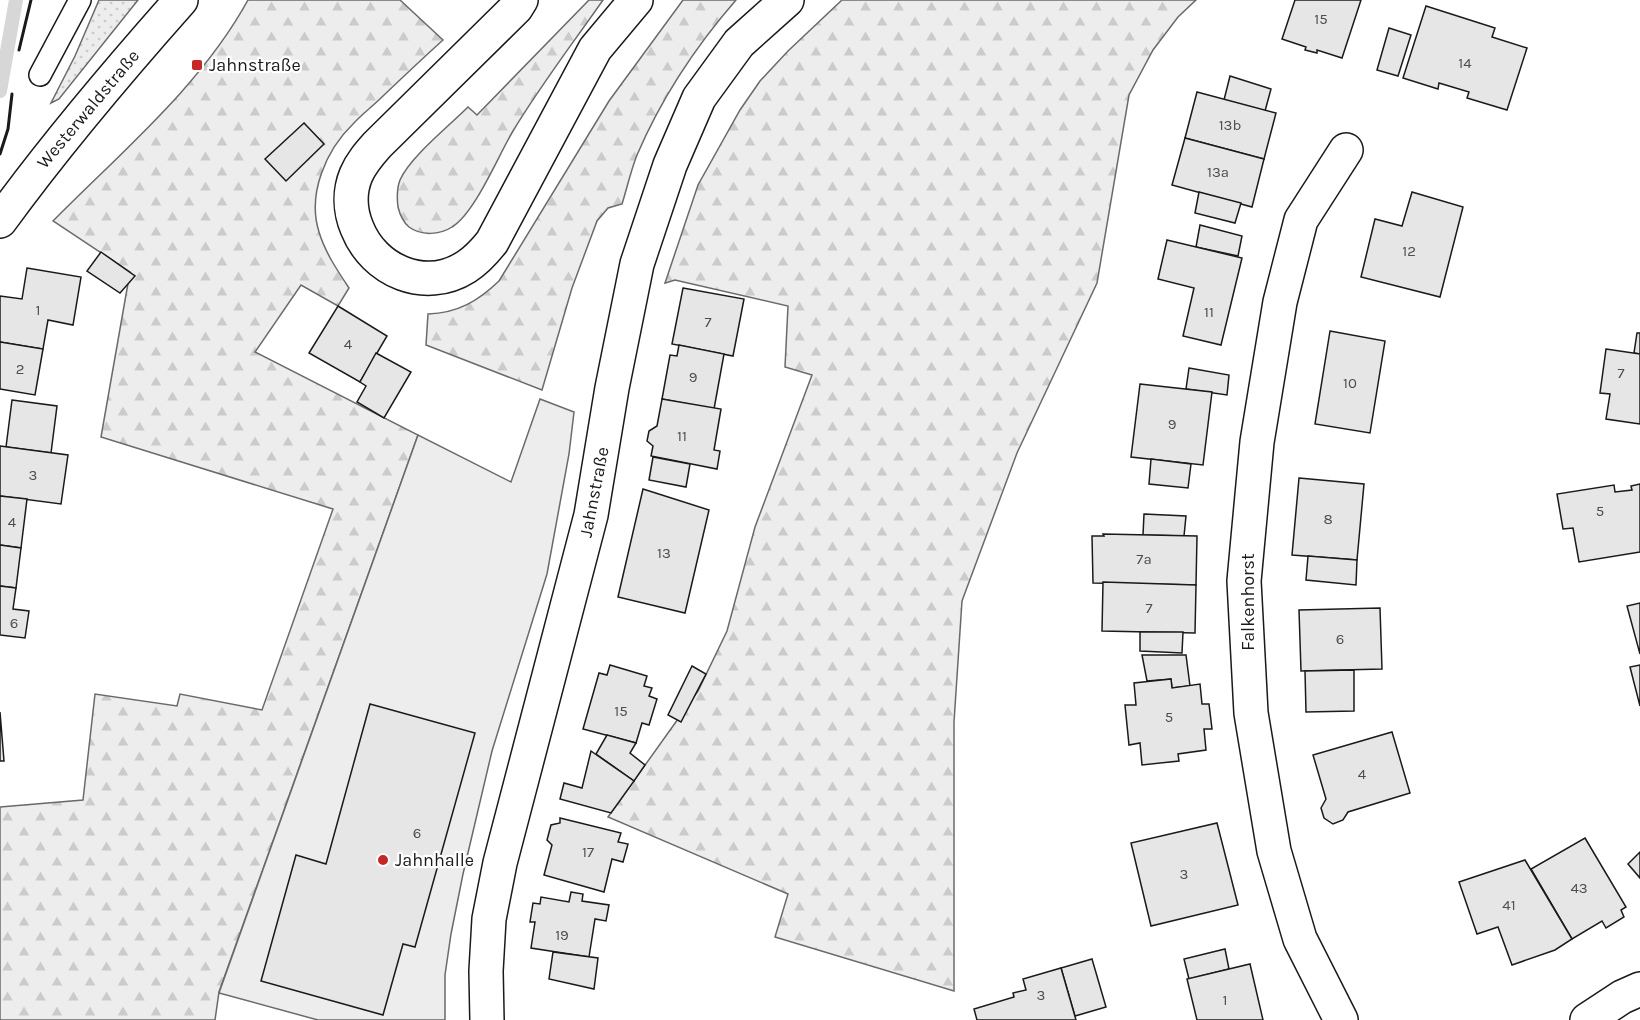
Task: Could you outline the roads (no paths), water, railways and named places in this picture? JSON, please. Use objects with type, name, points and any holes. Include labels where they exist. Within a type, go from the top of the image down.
[{"type":"street","name":"Westerwaldstraße","points":[[0,222],[37,170],[181,0]]},
{"type":"street","points":[[521,0],[516,8],[377,145],[364,160],[356,176],[351,196],[352,217],[362,242],[376,259],[398,272],[416,277],[434,278],[465,268],[480,257],[492,242],[595,49],[636,0]]},
{"type":"street","name":"Jahnstraße","points":[[487,1020],[486,971],[489,919],[500,863],[591,515],[612,388],[638,264],[670,165],[699,98],[739,43],[787,0]]},
{"type":"street","name":"Falkenhorst","points":[[1341,1020],[1300,939],[1274,852],[1251,713],[1244,581],[1257,442],[1280,302],[1301,220],[1346,150]]},
{"type":"street","points":[[1587,1020],[1622,996],[1640,989]]},
{"type":"lane","points":[[40,75],[80,0]]},
{"type":"waterway","points":[[0,91],[16,0]]},
{"type":"place","name":"Jahnstraße","points":[[197,65]]},
{"type":"place","name":"Jahnhalle","points":[[383,860]]}]
